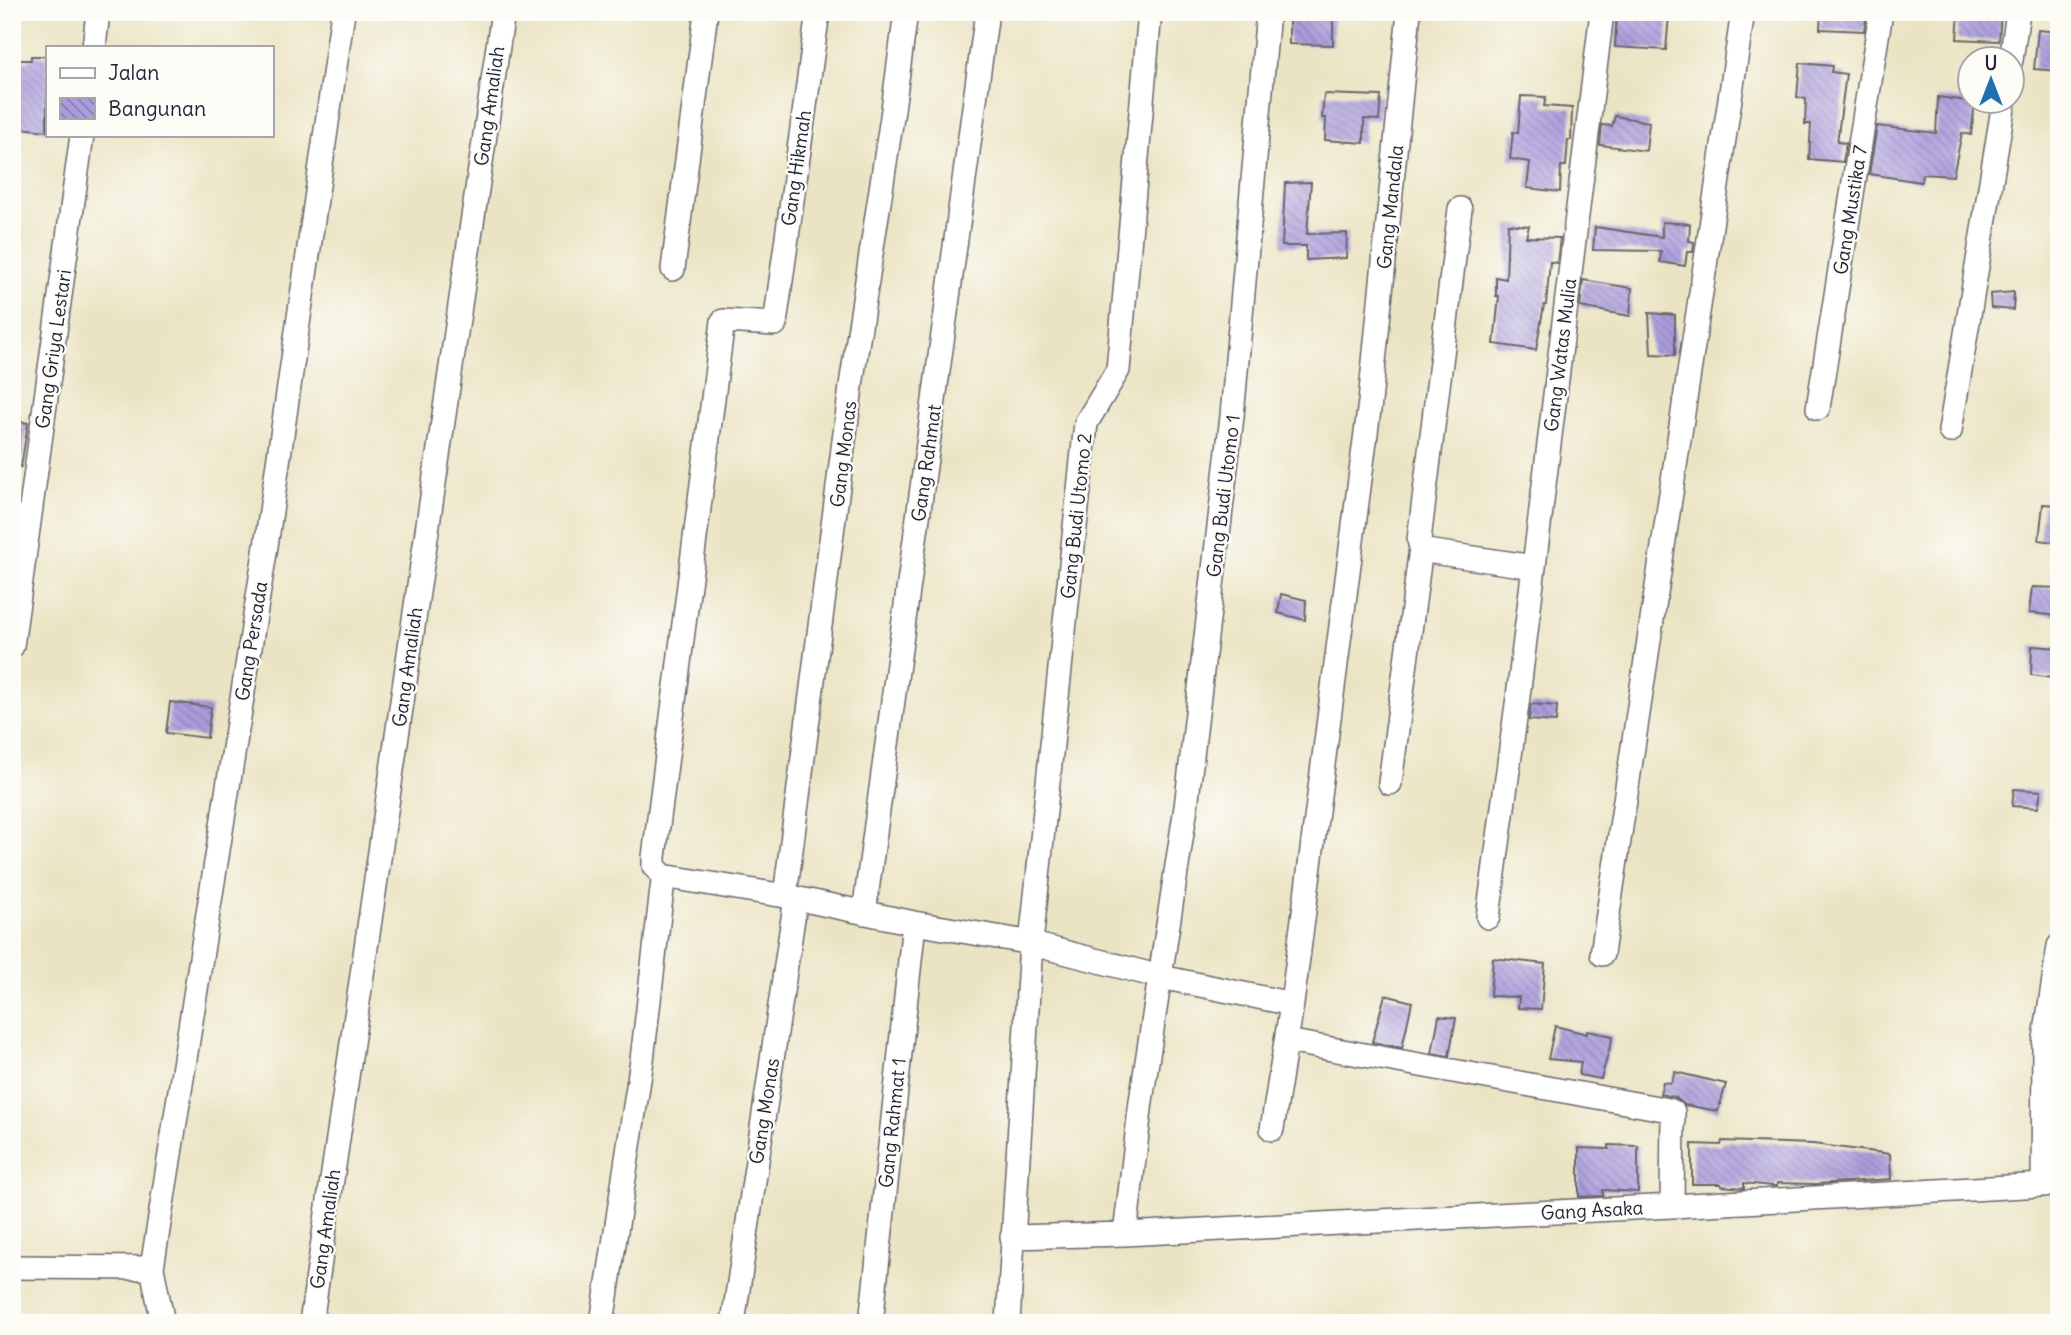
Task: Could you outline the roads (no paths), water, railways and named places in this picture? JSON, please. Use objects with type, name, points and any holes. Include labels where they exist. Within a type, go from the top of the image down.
[{"type":"street","points":[[94,46],[98,12]]},
{"type":"street","name":"Gang Persada","points":[[152,1268],[268,532],[342,12]]},
{"type":"street","name":"Gang Amaliah","points":[[311,1323],[503,12]]},
{"type":"street","points":[[673,269],[706,12]]},
{"type":"street","name":"Gang Hikmah","points":[[666,879],[654,866],[654,857],[723,321],[775,324],[818,12]]},
{"type":"street","name":"Gang Monas","points":[[733,1323],[791,897],[852,379],[906,12]]},
{"type":"street","name":"Gang Rahmat","points":[[864,913],[987,12]]},
{"type":"street","name":"Gang Budi Utomo 2","points":[[1008,1323],[1031,943],[1086,423],[1118,370],[1150,12]]},
{"type":"street","name":"Gang Budi Utomo 1","points":[[1125,1234],[1141,1101],[1186,807],[1232,416],[1268,12]]},
{"type":"street","name":"Gang Mandala","points":[[1272,1129],[1292,1004],[1370,402],[1409,12]]},
{"type":"street","name":"Gang Watas Mulia","points":[[1488,917],[1518,697],[1602,12]]},
{"type":"street","points":[[1602,954],[1744,12]]},
{"type":"street","name":"Gang Mustika 7","points":[[1818,408],[1881,12]]},
{"type":"street","points":[[2013,46],[2018,12]]},
{"type":"street","points":[[1950,431],[2002,116]]},
{"type":"street","name":"Gang Griya Lestari","points":[[12,646],[82,136]]},
{"type":"street","points":[[1390,783],[1460,209]]},
{"type":"street","points":[[1420,548],[1534,568]]},
{"type":"street","points":[[602,1323],[642,1060],[662,889],[666,879],[670,877],[1031,943],[1161,977],[1292,1004]]},
{"type":"street","name":"Gang Rahmat 1","points":[[871,1323],[914,923]]},
{"type":"street","points":[[2051,1184],[2052,1046],[2059,946]]},
{"type":"street","points":[[1287,1041],[1669,1110],[1673,1112],[1672,1206]]},
{"type":"street","name":"Gang Asaka","points":[[1012,1237],[1125,1234],[2051,1184]]},
{"type":"street","points":[[12,1267],[152,1268],[163,1323]]}]
